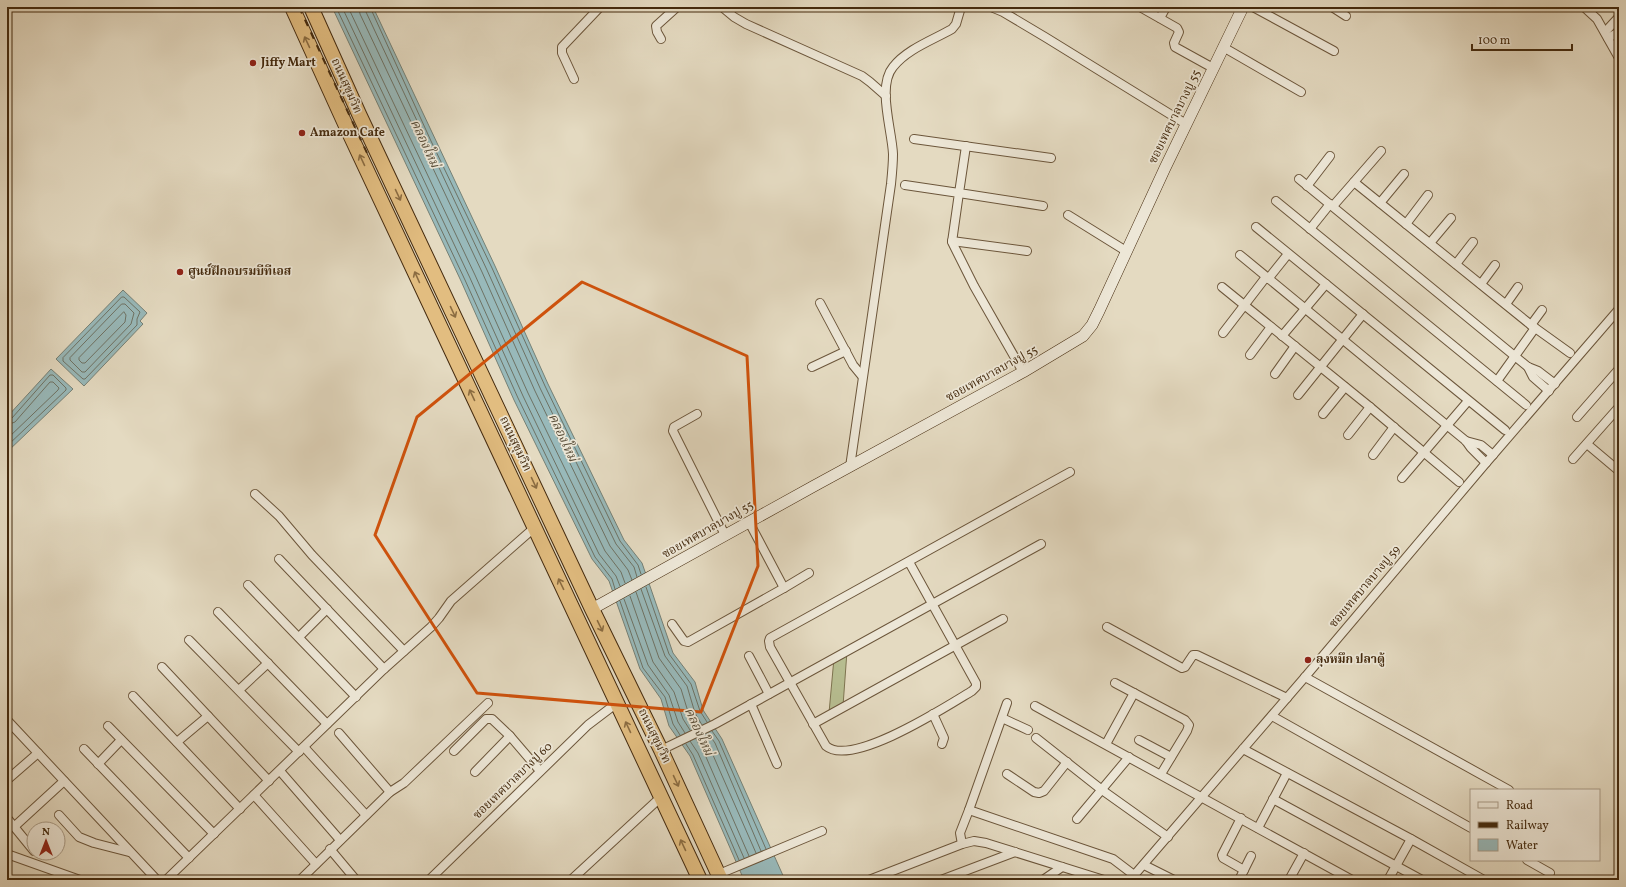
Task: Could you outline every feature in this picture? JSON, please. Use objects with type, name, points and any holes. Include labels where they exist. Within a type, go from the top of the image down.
[{"type":"highway","name":"ถนนสุขุมวิท","points":[[292,7],[534,528],[700,880]]},
{"type":"highway","name":"ถนนสุขุมวิท","points":[[311,7],[359,114],[720,877]]},
{"type":"highway","points":[[489,430],[505,423]]},
{"type":"street","points":[[574,78],[561,49],[563,45],[600,7]]},
{"type":"street","points":[[661,39],[657,32],[656,26],[677,7]]},
{"type":"street","points":[[722,7],[734,17],[746,24],[862,76],[886,96]]},
{"type":"street","points":[[850,467],[893,168],[893,153],[886,96],[889,74],[893,67],[901,59],[952,29],[956,24],[961,7]]},
{"type":"street","points":[[991,7],[1003,12],[1045,37],[1186,124]]},
{"type":"street","points":[[1140,7],[1177,28],[1179,32],[1174,43],[1175,47],[1213,68]]},
{"type":"street","points":[[1160,18],[1166,7]]},
{"type":"street","name":"ซอยเทศบาลบางปู 55","points":[[592,609],[1024,372],[1077,341],[1088,332],[1243,7]]},
{"type":"street","points":[[1253,7],[1334,51]]},
{"type":"street","points":[[1332,7],[1346,16]]},
{"type":"street","points":[[1584,7],[1597,19],[1619,58]]},
{"type":"street","points":[[1607,35],[1619,17]]},
{"type":"street","points":[[1607,35],[1619,32]]},
{"type":"street","points":[[1224,47],[1301,92]]},
{"type":"street","points":[[914,139],[1051,158]]},
{"type":"street","points":[[966,146],[952,240],[974,286],[1024,372]]},
{"type":"street","points":[[1310,229],[1381,151]]},
{"type":"street","points":[[1307,186],[1330,156]]},
{"type":"street","points":[[1380,203],[1404,174]]},
{"type":"street","points":[[1299,179],[1528,367],[1538,371],[1555,384]]},
{"type":"street","points":[[1354,182],[1533,326],[1570,353]]},
{"type":"street","points":[[906,185],[1043,206]]},
{"type":"street","points":[[1406,224],[1428,195]]},
{"type":"street","points":[[1276,201],[1526,405]]},
{"type":"street","points":[[1068,215],[1126,251]]},
{"type":"street","points":[[1430,244],[1451,218]]},
{"type":"street","points":[[1256,227],[1505,430]]},
{"type":"street","points":[[952,240],[1028,251]]},
{"type":"street","points":[[1456,264],[1473,242]]},
{"type":"street","points":[[1223,333],[1288,254]]},
{"type":"street","points":[[1240,256],[1447,425],[1466,441],[1486,463]]},
{"type":"street","points":[[1481,284],[1495,265]]},
{"type":"street","points":[[1282,336],[1326,284]]},
{"type":"street","points":[[1222,287],[1370,407],[1459,482]]},
{"type":"street","points":[[1506,304],[1518,287]]},
{"type":"street","points":[[820,303],[853,365],[862,376]]},
{"type":"street","name":"ซอยเทศบาลบางปู 59","points":[[1132,877],[1272,716],[1486,463],[1619,309]]},
{"type":"street","points":[[1497,381],[1515,356],[1542,310]]},
{"type":"street","points":[[1298,395],[1363,314]]},
{"type":"street","points":[[1250,355],[1271,327]]},
{"type":"street","points":[[1275,374],[1295,346]]},
{"type":"street","points":[[812,367],[846,351]]},
{"type":"street","points":[[1528,367],[1533,377],[1549,390]]},
{"type":"street","points":[[1577,417],[1619,369]]},
{"type":"street","points":[[1323,414],[1345,387]]},
{"type":"street","points":[[1402,478],[1468,401]]},
{"type":"street","points":[[1348,435],[1370,407]]},
{"type":"street","points":[[1573,460],[1619,407]]},
{"type":"street","points":[[697,414],[674,427],[673,431],[725,535]]},
{"type":"street","points":[[1373,455],[1394,427]]},
{"type":"street","points":[[1466,441],[1481,445],[1493,455]]},
{"type":"street","points":[[1587,444],[1619,470]]},
{"type":"street","points":[[909,562],[976,683],[976,687],[972,691],[933,714],[882,741],[847,751],[834,751],[829,749],[789,683],[770,647],[768,641],[770,638],[1070,472]]},
{"type":"street","points":[[255,494],[279,516],[312,555],[404,651]]},
{"type":"street","points":[[749,522],[784,588]]},
{"type":"street","points":[[166,880],[439,618],[455,597],[534,528]]},
{"type":"street","points":[[661,750],[715,724],[1041,544]]},
{"type":"street","points":[[279,559],[384,670]]},
{"type":"street","points":[[672,624],[684,641],[688,642],[810,573]]},
{"type":"street","points":[[248,585],[356,697]]},
{"type":"street","points":[[299,637],[327,609]]},
{"type":"street","points":[[218,612],[327,724]]},
{"type":"street","points":[[813,724],[1003,619]]},
{"type":"street","points":[[1107,627],[1182,668],[1185,667],[1193,655],[1197,655],[1287,698]]},
{"type":"street","points":[[189,640],[366,815]]},
{"type":"street","points":[[748,656],[769,694]]},
{"type":"street","points":[[239,690],[268,663]]},
{"type":"street","points":[[162,667],[269,781]]},
{"type":"street","points":[[1305,677],[1507,789]]},
{"type":"street","points":[[1115,683],[1187,722],[1188,728],[1160,774]]},
{"type":"street","points":[[1106,744],[1134,693]]},
{"type":"street","points":[[134,696],[240,809]]},
{"type":"street","points":[[962,844],[960,833],[1007,702]]},
{"type":"street","points":[[300,880],[390,792],[404,783],[488,703]]},
{"type":"street","name":"ซอยเทศบาลบางปู 60","points":[[429,880],[588,725],[617,703]]},
{"type":"street","points":[[751,704],[777,764]]},
{"type":"street","points":[[1035,706],[1304,853],[1341,877],[1352,880]]},
{"type":"street","points":[[933,714],[944,738],[942,744]]},
{"type":"street","points":[[177,742],[208,716]]},
{"type":"street","points":[[1272,716],[1470,827]]},
{"type":"street","points":[[1002,718],[1028,730]]},
{"type":"street","points":[[454,751],[486,719],[494,720],[540,771]]},
{"type":"street","points":[[9,725],[38,753],[157,880]]},
{"type":"street","points":[[108,726],[214,834]]},
{"type":"street","points":[[340,734],[390,792]]},
{"type":"street","points":[[475,772],[510,736]]},
{"type":"street","points":[[1036,738],[1102,790],[1168,837]]},
{"type":"street","points":[[98,764],[121,740]]},
{"type":"street","points":[[1139,740],[1171,757]]},
{"type":"street","points":[[84,749],[189,858]]},
{"type":"street","points":[[1243,749],[1484,880]]},
{"type":"street","points":[[7,780],[38,753]]},
{"type":"street","points":[[1077,819],[1129,757]]},
{"type":"street","points":[[1007,774],[1034,792],[1039,793],[1044,791],[1067,762]]},
{"type":"street","points":[[280,771],[340,840]]},
{"type":"street","points":[[1258,828],[1287,773]]},
{"type":"street","points":[[15,826],[64,781]]},
{"type":"street","points":[[254,796],[316,864]]},
{"type":"street","points":[[571,880],[661,797]]},
{"type":"street","points":[[1273,799],[1422,880]]},
{"type":"street","points":[[969,810],[1113,859],[1132,877]]},
{"type":"street","points":[[59,815],[79,837],[94,843],[130,852]]},
{"type":"street","points":[[7,818],[26,840]]},
{"type":"street","points":[[1241,818],[1222,855],[1223,858],[1244,870]]},
{"type":"street","points":[[720,877],[736,867],[822,831]]},
{"type":"street","points":[[1388,880],[1411,839]]},
{"type":"street","points":[[869,880],[962,844],[980,842],[1062,867],[1090,878],[1104,880]]},
{"type":"street","points":[[330,850],[356,880]]},
{"type":"street","points":[[941,880],[1015,852]]},
{"type":"street","points":[[1289,880],[1304,853]]},
{"type":"street","points":[[7,854],[80,880]]},
{"type":"street","points":[[1239,880],[1251,856]]},
{"type":"street","points":[[41,861],[45,867]]},
{"type":"street","points":[[1529,861],[1550,873]]},
{"type":"street","points":[[1144,865],[1174,880]]},
{"type":"street","points":[[1043,880],[1062,867]]},
{"type":"highlighted area","points":[[582,282],[747,356],[758,566],[701,712],[477,693],[375,535],[417,417]]},
{"type":"green space","points":[[847,651],[843,706],[829,713],[834,658]]},
{"type":"water","name":"คลองใหม่","points":[[332,7],[373,7],[495,266],[548,384],[624,540],[642,563],[673,653],[695,682],[703,710],[722,739],[785,880],[744,880],[690,756],[669,726],[661,699],[640,669],[609,581],[592,559],[514,400],[461,281]]},
{"type":"water","points":[[123,290],[147,313],[140,321],[143,324],[84,386],[56,359]]},
{"type":"water","points":[[51,369],[73,389],[7,452],[7,417]]},
{"type":"railway","points":[[299,7],[367,153]]},
{"type":"place","name":"Jiffy Mart","points":[[253,63]]},
{"type":"place","name":"Amazon Cafe","points":[[302,133]]},
{"type":"place","name":"ศูนย์ฝึกอบรมบีทีเอส","points":[[180,272]]},
{"type":"place","name":"ลุงหมึก ปลาตู้","points":[[1308,660]]}]
